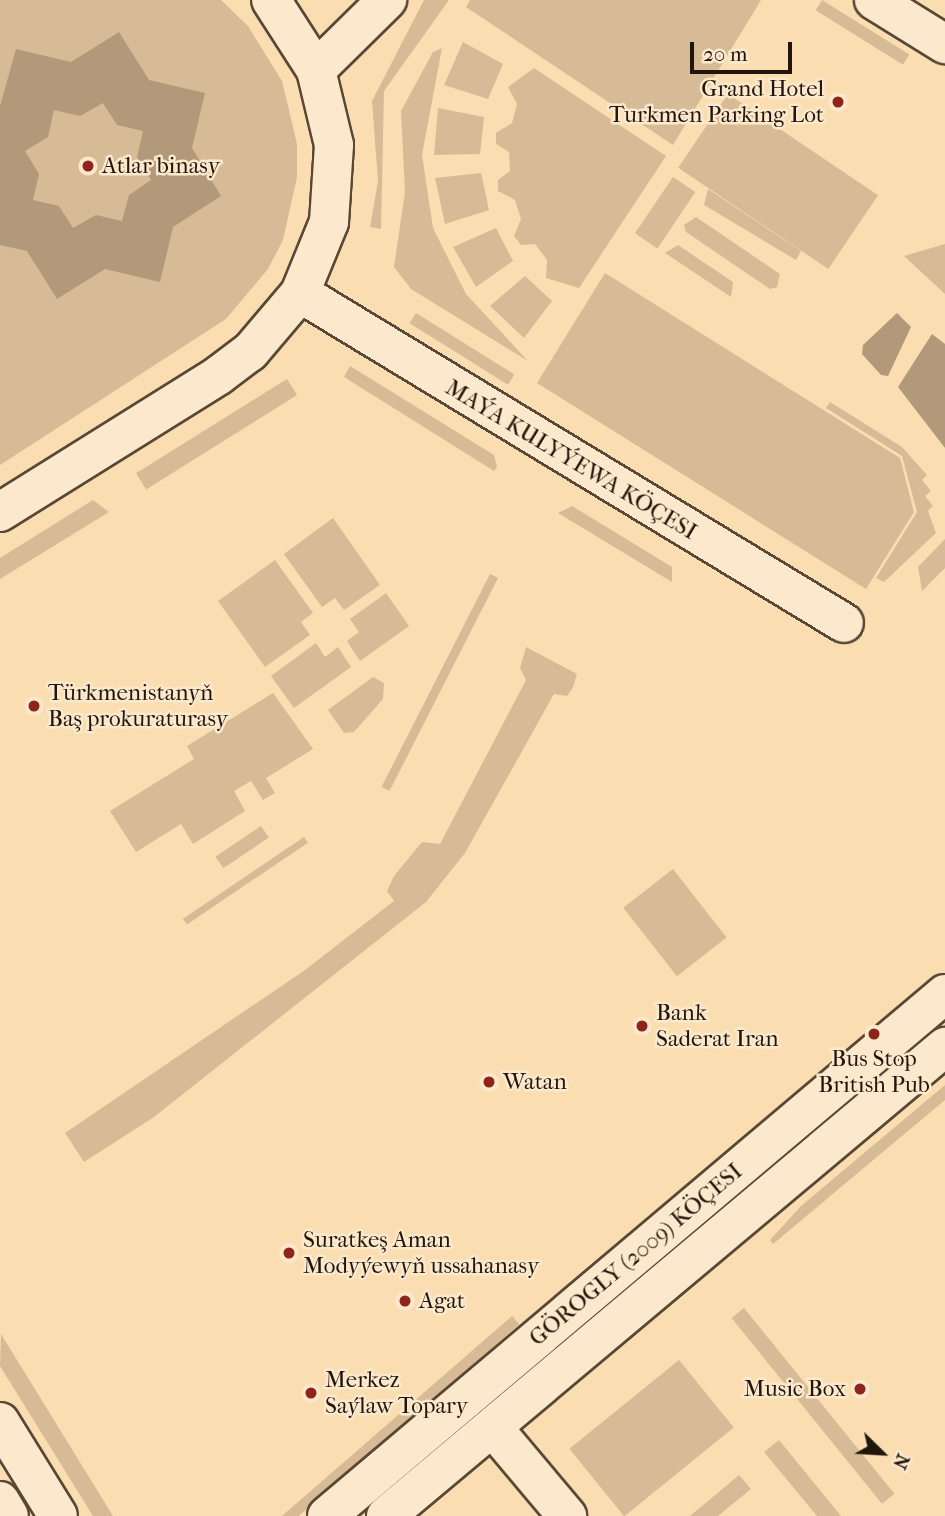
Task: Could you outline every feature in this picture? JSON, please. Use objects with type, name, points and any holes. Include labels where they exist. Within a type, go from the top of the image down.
[{"type":"street","points":[[0,512],[250,352],[300,293],[329,222],[334,184],[334,145],[316,70],[271,0]]},
{"type":"street","points":[[316,70],[387,0]]},
{"type":"street","points":[[874,0],[945,44]]},
{"type":"street","name":"MAÝA KULYÝEWA KÖÇESI","points":[[300,293],[844,623]]},
{"type":"street","name":"GÖROGLY (2009) KÖÇESI","points":[[327,1516],[945,994]]},
{"type":"street","name":"GÖROGLY (2009) KÖÇESI","points":[[386,1516],[494,1429],[945,1047]]},
{"type":"street","points":[[0,1422],[58,1516]]},
{"type":"street","points":[[494,1429],[566,1516]]},
{"type":"street","points":[[0,1501],[9,1516]]},
{"type":"shaded area","points":[[0,0],[221,0],[248,26],[282,81],[297,144],[297,177],[283,240],[268,269],[226,319],[0,465]]},
{"type":"shaded area","points":[[424,0],[449,0],[384,91],[381,229],[370,227],[378,181],[372,101]]},
{"type":"shaded area","points":[[470,0],[761,0],[673,145],[466,7]]},
{"type":"shaded area","points":[[822,0],[909,55],[903,65],[816,10]]},
{"type":"shaded area","points":[[119,32],[149,80],[205,93],[192,148],[221,196],[173,227],[160,282],[105,269],[57,299],[27,251],[0,245],[0,106],[16,49],[71,62]],"holes":[[[103,103],[117,125],[143,131],[137,157],[151,180],[129,195],[122,221],[96,215],[73,228],[59,206],[33,200],[39,174],[25,151],[48,137],[54,110],[80,116]]]},
{"type":"shaded area","points":[[463,42],[503,64],[488,99],[444,85]]},
{"type":"shaded area","points":[[442,48],[422,155],[433,228],[466,294],[528,361],[411,289],[394,267],[405,192],[401,111],[433,52]]},
{"type":"shaded area","points":[[534,68],[666,156],[579,288],[546,278],[547,260],[535,244],[521,245],[514,236],[521,219],[515,200],[498,191],[498,180],[510,171],[509,152],[496,144],[496,133],[512,123],[517,104],[508,87]]},
{"type":"shaded area","points":[[728,94],[878,195],[828,269],[678,168]]},
{"type":"shaded area","points":[[438,108],[484,117],[480,154],[434,155]]},
{"type":"shaded area","points":[[481,173],[489,210],[445,224],[435,178]]},
{"type":"shaded area","points":[[673,177],[695,192],[657,248],[635,233]]},
{"type":"shaded area","points":[[708,189],[801,251],[796,260],[704,205]]},
{"type":"shaded area","points":[[696,217],[780,274],[777,287],[770,289],[686,232],[684,225]]},
{"type":"shaded area","points":[[496,228],[513,261],[476,287],[453,247]]},
{"type":"shaded area","points":[[945,244],[945,294],[904,256]]},
{"type":"shaded area","points":[[678,245],[733,282],[731,297],[665,253]]},
{"type":"shaded area","points":[[605,273],[900,458],[914,512],[866,589],[537,383]]},
{"type":"shaded area","points":[[525,276],[552,301],[524,338],[490,306]]},
{"type":"shaded area","points":[[416,313],[514,374],[508,385],[410,323]]},
{"type":"shaded area","points":[[897,313],[911,327],[888,376],[881,375],[862,354],[863,345]]},
{"type":"shaded area","points":[[932,334],[945,344],[945,448],[898,387]]},
{"type":"shaded area","points":[[350,366],[494,455],[497,467],[494,471],[344,377]]},
{"type":"shaded area","points":[[287,379],[297,395],[146,489],[136,473]]},
{"type":"shaded area","points":[[830,402],[902,447],[927,475],[922,480],[931,491],[925,496],[933,506],[928,511],[936,533],[884,582],[876,578],[917,512],[902,456],[826,408]]},
{"type":"shaded area","points":[[93,500],[109,512],[0,579],[0,558]]},
{"type":"shaded area","points":[[572,506],[672,567],[672,582],[558,513]]},
{"type":"shaded area","points":[[333,518],[380,585],[344,610],[335,598],[322,607],[284,554]]},
{"type":"shaded area","points":[[945,539],[945,568],[922,591],[918,567]]},
{"type":"shaded area","points":[[275,560],[313,613],[301,622],[310,635],[265,667],[218,601]]},
{"type":"shaded area","points":[[490,574],[498,578],[390,791],[381,787]]},
{"type":"shaded area","points":[[386,593],[409,626],[360,661],[347,641],[359,632],[350,619]]},
{"type":"shaded area","points":[[316,643],[325,657],[338,647],[351,667],[294,708],[271,676]]},
{"type":"shaded area","points":[[526,647],[577,674],[573,687],[567,696],[554,694],[465,853],[426,902],[154,1117],[84,1162],[65,1133],[305,970],[394,901],[387,891],[394,876],[422,842],[440,844],[526,680],[520,668]]},
{"type":"shaded area","points":[[373,677],[384,683],[383,699],[354,732],[344,733],[328,710]]},
{"type":"shaded area","points":[[273,693],[313,749],[266,778],[275,793],[263,800],[251,781],[234,791],[245,811],[193,844],[181,824],[136,852],[110,811],[194,759],[187,746]]},
{"type":"shaded area","points":[[261,826],[269,838],[223,868],[215,857]]},
{"type":"shaded area","points":[[304,837],[308,843],[187,924],[183,919]]},
{"type":"shaded area","points":[[673,869],[727,938],[677,976],[623,908]]},
{"type":"shaded area","points":[[945,1085],[945,1100],[773,1244],[770,1240],[801,1206]]},
{"type":"shaded area","points":[[744,1308],[894,1494],[882,1504],[732,1318]]},
{"type":"shaded area","points":[[512,1316],[519,1324],[299,1516],[282,1516]]},
{"type":"shaded area","points":[[1,1334],[113,1516],[93,1516],[0,1366]]},
{"type":"shaded area","points":[[679,1360],[734,1428],[625,1516],[569,1449]]},
{"type":"shaded area","points":[[779,1440],[841,1516],[817,1516],[764,1452]]},
{"type":"shaded area","points":[[739,1475],[751,1489],[718,1516],[690,1516]]},
{"type":"place","name":"Grand Hotel Turkmen Parking Lot","points":[[838,102]]},
{"type":"place","name":"Atlar binasy","points":[[88,166]]},
{"type":"place","name":"Türkmenistanyň Baş prokuraturasy","points":[[34,706]]},
{"type":"place","name":"Bank Saderat Iran","points":[[642,1026]]},
{"type":"place","name":"Bus Stop British Pub","points":[[874,1034]]},
{"type":"place","name":"Watan","points":[[489,1082]]},
{"type":"place","name":"Suratkeş Aman Modyýewyň ussahanasy","points":[[289,1253]]},
{"type":"place","name":"Agat","points":[[405,1301]]},
{"type":"place","name":"Music Box","points":[[860,1389]]},
{"type":"place","name":"Merkez Saýlaw Topary","points":[[311,1393]]}]
